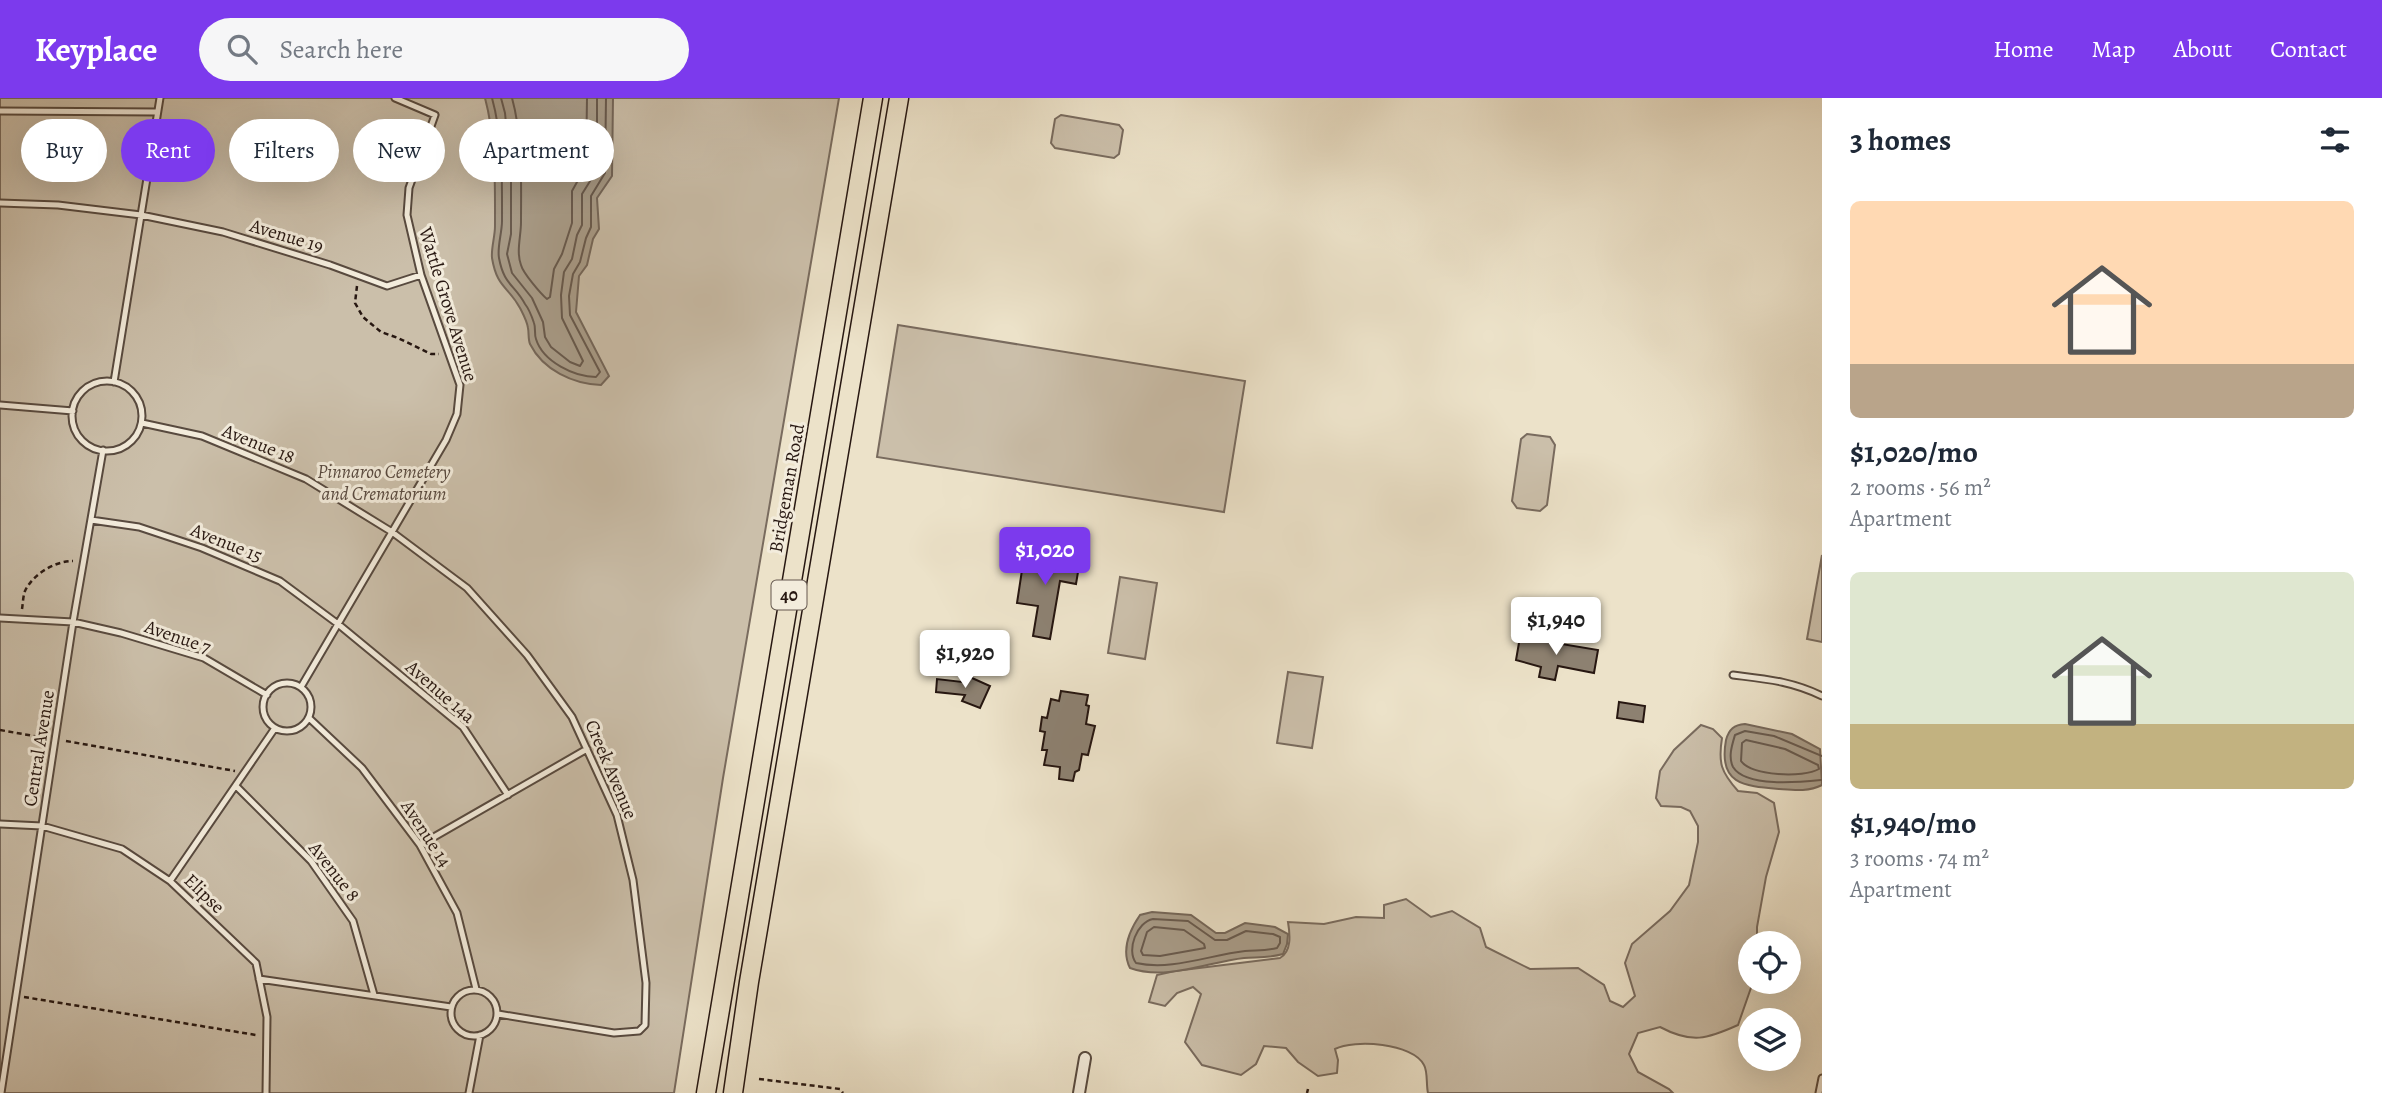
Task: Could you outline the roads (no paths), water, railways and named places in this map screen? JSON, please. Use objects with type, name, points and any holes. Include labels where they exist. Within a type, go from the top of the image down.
[{"type":"main road","name":"Bridgeman Road","points":[[706,1093],[873,98]]},
{"type":"main road","name":"40","points":[[733,1093],[749,982],[899,98]]},
{"type":"street","points":[[1079,1093],[1085,1058]]},
{"type":"lane","points":[[114,382],[160,98]]},
{"type":"lane","name":"Wattle Grove Avenue","points":[[301,687],[446,440],[457,414],[460,385],[421,275],[407,215],[409,188],[435,115],[395,98]]},
{"type":"lane","points":[[0,111],[157,112]]},
{"type":"lane","name":"Avenue 19","points":[[0,203],[58,205],[141,215],[223,232],[387,286],[421,275]]},
{"type":"lane","points":[[102,381],[114,382],[131,390],[138,400],[142,423],[135,437],[126,445],[115,450],[103,450],[86,444],[78,435],[73,423],[73,411],[81,393],[90,385],[102,381]]},
{"type":"lane","points":[[0,405],[73,411]]},
{"type":"lane","name":"Avenue 18","points":[[142,423],[202,436],[306,479],[392,533]]},
{"type":"lane","name":"Central Avenue","points":[[1,1093],[73,622],[103,450]]},
{"type":"lane","name":"Avenue 15","points":[[91,520],[139,527],[202,548],[279,581],[338,624]]},
{"type":"lane","name":"Creek Avenue","points":[[392,533],[467,588],[527,655],[572,717],[617,815],[633,880],[646,984],[645,1025],[639,1031],[614,1033],[498,1014]]},
{"type":"lane","name":"Avenue 7","points":[[0,618],[73,622],[121,633],[204,658],[267,695]]},
{"type":"lane","name":"Avenue 14a","points":[[338,624],[463,727],[508,795]]},
{"type":"lane","points":[[1733,675],[1801,685],[1822,696]]},
{"type":"lane","points":[[288,683],[301,687],[310,699],[309,718],[301,727],[293,730],[275,728],[266,718],[264,709],[267,695],[280,685],[288,683]]},
{"type":"lane","name":"Avenue 14","points":[[309,718],[362,768],[421,845],[457,913],[476,989]]},
{"type":"lane","points":[[170,881],[275,728]]},
{"type":"lane","points":[[421,845],[587,749]]},
{"type":"lane","name":"Avenue 8","points":[[236,786],[311,861],[353,921],[374,995]]},
{"type":"lane","name":"Elipse","points":[[0,824],[42,826],[122,849],[170,881],[256,963],[267,1017],[266,1093]]},
{"type":"lane","points":[[259,979],[451,1007]]},
{"type":"lane","points":[[476,989],[487,993],[493,999],[498,1014],[493,1026],[480,1035],[472,1036],[458,1029],[453,1023],[451,1007],[461,993],[476,989]]},
{"type":"lane","points":[[469,1093],[480,1035]]},
{"type":"lane","points":[[1819,1093],[1822,1078]]},
{"type":"water","points":[[485,98],[613,98],[613,119],[489,119]]},
{"type":"water","points":[[494,182],[608,182],[597,198],[599,229],[593,239],[587,265],[579,276],[576,312],[609,376],[601,385],[580,382],[560,374],[543,361],[530,344],[525,318],[494,268],[492,254]]},
{"type":"water","points":[[1745,724],[1792,734],[1820,749],[1822,785],[1806,790],[1790,790],[1754,786],[1736,780],[1726,766],[1726,740],[1732,728]]},
{"type":"water","points":[[1152,912],[1191,915],[1216,933],[1225,933],[1245,923],[1275,927],[1288,934],[1287,944],[1283,954],[1230,960],[1172,972],[1130,968],[1126,948],[1130,934],[1140,915]]},
{"type":"park label","name":"Pinnaroo Cemetery and Crematorium","points":[[384,482]]}]
